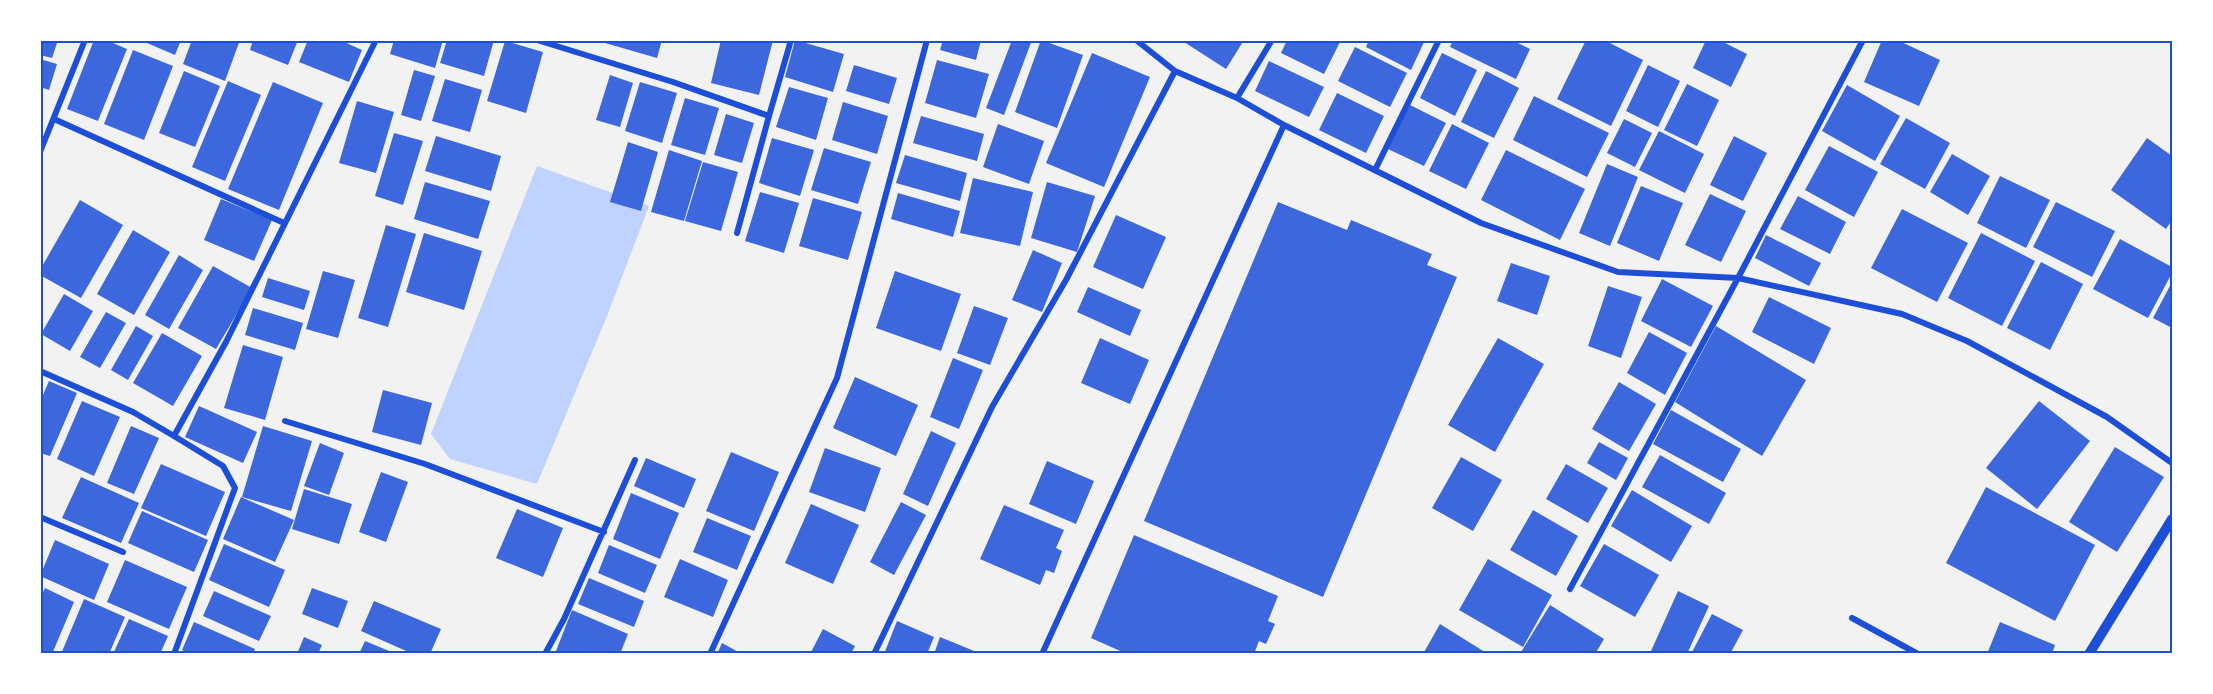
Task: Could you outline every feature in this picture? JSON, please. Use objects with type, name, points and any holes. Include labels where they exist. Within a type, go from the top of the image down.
[{"type":"street","points":[[40,153],[85,40]]},
{"type":"street","points":[[174,436],[226,342],[376,40]]},
{"type":"street","points":[[537,40],[673,82],[769,116]]},
{"type":"street","points":[[737,232],[791,40]]},
{"type":"street","points":[[710,654],[837,378],[927,40]]},
{"type":"street","points":[[1136,40],[1175,71],[1237,98],[1284,125],[1481,224],[1618,272],[1738,278],[1902,314],[1967,341],[2107,417],[2172,464]]},
{"type":"street","points":[[1237,98],[1272,40]]},
{"type":"street","points":[[1375,170],[1439,40]]},
{"type":"street","points":[[1570,589],[1863,40]]},
{"type":"street","points":[[873,654],[992,407],[1066,280],[1175,71]]},
{"type":"street","points":[[54,119],[284,223]]},
{"type":"street","points":[[1042,654],[1284,125]]},
{"type":"street","points":[[40,371],[133,412],[174,436],[223,466],[235,488],[174,654]]},
{"type":"street","points":[[285,421],[425,464],[604,532]]},
{"type":"street","points":[[545,654],[636,460]]},
{"type":"street","points":[[40,517],[123,552]]},
{"type":"street","points":[[2089,654],[2172,519]]},
{"type":"street","points":[[1852,618],[1918,654]]},
{"type":"water","points":[[537,166],[649,206],[607,316],[537,484],[450,459],[431,434]]},
{"type":"building","points":[[40,40],[58,40],[52,58],[40,55]]},
{"type":"building","points":[[94,40],[106,40],[127,49],[98,121],[67,109]]},
{"type":"building","points":[[140,40],[181,40],[175,55]]},
{"type":"building","points":[[192,40],[240,40],[225,81],[183,64]]},
{"type":"building","points":[[253,40],[298,40],[288,65],[250,50]]},
{"type":"building","points":[[308,40],[340,40],[362,50],[349,82],[299,62]]},
{"type":"building","points":[[394,40],[443,40],[435,68],[390,54]]},
{"type":"building","points":[[447,40],[494,40],[484,76],[440,63]]},
{"type":"building","points":[[605,40],[662,40],[657,58],[605,43]]},
{"type":"building","points":[[721,40],[773,40],[759,95],[711,83]]},
{"type":"building","points":[[795,40],[844,54],[833,92],[785,77]]},
{"type":"building","points":[[943,40],[981,40],[976,60],[940,50]]},
{"type":"building","points":[[1012,40],[1032,40],[1004,115],[986,108]]},
{"type":"building","points":[[1041,40],[1083,55],[1057,128],[1015,112]]},
{"type":"building","points":[[1181,40],[1244,40],[1226,69]]},
{"type":"building","points":[[1287,40],[1341,40],[1324,74],[1281,53]]},
{"type":"building","points":[[1369,40],[1425,40],[1411,70],[1366,47]]},
{"type":"building","points":[[1453,40],[1512,40],[1530,49],[1516,79],[1450,47]]},
{"type":"building","points":[[1586,40],[1604,40],[1643,60],[1611,126],[1557,99]]},
{"type":"building","points":[[1706,40],[1719,40],[1747,54],[1731,87],[1693,68]]},
{"type":"building","points":[[1882,40],[1897,40],[1940,60],[1919,106],[1864,82]]},
{"type":"building","points":[[505,41],[543,52],[526,113],[487,101]]},
{"type":"building","points":[[1355,47],[1407,73],[1390,107],[1338,81]]},
{"type":"building","points":[[133,50],[173,66],[144,140],[104,124]]},
{"type":"building","points":[[1092,53],[1150,77],[1104,187],[1046,163]]},
{"type":"building","points":[[1442,53],[1477,70],[1455,116],[1420,98]]},
{"type":"building","points":[[40,59],[57,64],[49,90],[40,87]]},
{"type":"building","points":[[937,60],[989,74],[976,118],[925,103]]},
{"type":"building","points":[[1269,61],[1324,87],[1309,117],[1255,91]]},
{"type":"building","points":[[854,65],[897,78],[889,104],[846,91]]},
{"type":"building","points":[[1648,65],[1680,81],[1658,127],[1626,111]]},
{"type":"building","points":[[414,70],[435,76],[421,121],[401,115]]},
{"type":"building","points":[[184,71],[220,86],[195,147],[159,133]]},
{"type":"building","points":[[1486,71],[1519,88],[1494,138],[1461,122]]},
{"type":"building","points":[[610,75],[633,83],[620,127],[596,120]]},
{"type":"building","points":[[445,79],[482,90],[470,132],[432,121]]},
{"type":"building","points":[[228,81],[261,95],[225,181],[192,167]]},
{"type":"building","points":[[273,82],[323,103],[279,210],[228,189]]},
{"type":"building","points":[[640,82],[677,93],[662,143],[625,131]]},
{"type":"building","points":[[1687,84],[1719,100],[1697,146],[1664,130]]},
{"type":"building","points":[[1847,85],[1900,116],[1875,161],[1822,131]]},
{"type":"building","points":[[789,87],[828,98],[816,140],[776,127]]},
{"type":"building","points":[[1337,93],[1384,116],[1366,153],[1319,130]]},
{"type":"building","points":[[1534,96],[1609,133],[1587,177],[1513,140]]},
{"type":"building","points":[[685,98],[719,108],[705,155],[671,145]]},
{"type":"building","points":[[357,101],[394,112],[376,173],[339,163]]},
{"type":"building","points":[[843,102],[888,116],[877,154],[832,140]]},
{"type":"building","points":[[1410,105],[1446,123],[1424,166],[1388,149]]},
{"type":"building","points":[[726,114],[754,123],[742,163],[714,155]]},
{"type":"building","points":[[921,116],[984,134],[977,161],[913,143]]},
{"type":"building","points":[[1906,118],[1950,143],[1925,189],[1880,164]]},
{"type":"building","points":[[1624,119],[1652,133],[1635,167],[1607,153]]},
{"type":"building","points":[[998,124],[1044,141],[1029,184],[983,167]]},
{"type":"building","points":[[1452,124],[1489,143],[1466,189],[1429,171]]},
{"type":"building","points":[[1659,131],[1704,154],[1685,193],[1639,170]]},
{"type":"building","points":[[394,133],[423,141],[403,205],[375,196]]},
{"type":"building","points":[[436,136],[501,156],[491,191],[425,171]]},
{"type":"building","points":[[1734,136],[1767,153],[1743,201],[1710,185]]},
{"type":"building","points":[[772,138],[814,150],[800,196],[759,183]]},
{"type":"building","points":[[2147,138],[2172,156],[2172,220],[2166,229],[2111,190]]},
{"type":"building","points":[[628,142],[658,152],[641,211],[610,202]]},
{"type":"building","points":[[1829,146],[1878,172],[1854,217],[1805,190]]},
{"type":"building","points":[[824,148],[871,162],[858,204],[811,190]]},
{"type":"building","points":[[669,150],[702,161],[684,221],[651,212]]},
{"type":"building","points":[[1506,150],[1585,189],[1560,240],[1481,200]]},
{"type":"building","points":[[1952,154],[1990,176],[1968,215],[1930,192]]},
{"type":"building","points":[[905,155],[967,173],[960,201],[896,183]]},
{"type":"building","points":[[703,162],[738,172],[721,231],[685,221]]},
{"type":"building","points":[[1607,164],[1638,177],[1610,246],[1579,233]]},
{"type":"building","points":[[2000,176],[2050,200],[2026,248],[1977,223]]},
{"type":"building","points":[[973,178],[1033,192],[1020,246],[960,233]]},
{"type":"building","points":[[425,182],[490,201],[478,239],[414,219]]},
{"type":"building","points":[[1047,182],[1095,196],[1077,252],[1031,238]]},
{"type":"building","points":[[1641,186],[1683,203],[1659,261],[1617,243]]},
{"type":"building","points":[[760,192],[799,203],[784,253],[745,241]]},
{"type":"building","points":[[898,193],[960,211],[953,237],[891,219]]},
{"type":"building","points":[[1710,194],[1746,211],[1721,262],[1685,245]]},
{"type":"building","points":[[1798,196],[1846,222],[1830,254],[1780,229]]},
{"type":"building","points":[[813,198],[862,212],[848,260],[799,246]]},
{"type":"building","points":[[221,199],[272,220],[254,261],[204,240]]},
{"type":"building","points":[[80,200],[123,225],[81,298],[40,275],[40,270]]},
{"type":"building","points":[[1278,202],[1347,230],[1351,220],[1432,254],[1427,265],[1457,277],[1323,597],[1144,521]]},
{"type":"building","points":[[2056,202],[2115,231],[2092,277],[2033,247]]},
{"type":"building","points":[[1902,209],[1968,243],[1937,302],[1871,268]]},
{"type":"building","points":[[1116,215],[1166,237],[1143,289],[1093,267]]},
{"type":"building","points":[[386,225],[416,234],[388,327],[358,318]]},
{"type":"building","points":[[133,230],[170,252],[134,315],[97,294]]},
{"type":"building","points":[[424,233],[482,251],[464,310],[406,292]]},
{"type":"building","points":[[1981,233],[2035,261],[2002,326],[1948,298]]},
{"type":"building","points":[[1766,235],[1821,263],[1809,286],[1755,258]]},
{"type":"building","points":[[2120,239],[2172,267],[2172,273],[2148,318],[2093,289]]},
{"type":"building","points":[[1033,250],[1062,263],[1042,312],[1012,300]]},
{"type":"building","points":[[179,255],[203,270],[169,329],[145,315]]},
{"type":"building","points":[[2041,262],[2083,284],[2050,350],[2007,328]]},
{"type":"building","points":[[1511,263],[1550,276],[1537,315],[1497,301]]},
{"type":"building","points":[[213,266],[252,288],[216,349],[178,328]]},
{"type":"building","points":[[323,271],[355,280],[338,338],[306,329]]},
{"type":"building","points":[[895,271],[961,294],[941,351],[876,328]]},
{"type":"building","points":[[268,278],[310,291],[304,310],[262,297]]},
{"type":"building","points":[[1662,279],[1713,306],[1691,347],[1641,321]]},
{"type":"building","points":[[2172,282],[2172,328],[2153,318]]},
{"type":"building","points":[[1608,286],[1642,297],[1621,358],[1588,346]]},
{"type":"building","points":[[1088,287],[1141,310],[1130,336],[1077,312]]},
{"type":"building","points":[[64,294],[93,311],[70,351],[41,334]]},
{"type":"building","points":[[1769,297],[1831,328],[1814,364],[1752,332]]},
{"type":"building","points":[[974,306],[1008,318],[990,365],[957,353]]},
{"type":"building","points":[[253,308],[303,323],[295,350],[245,335]]},
{"type":"building","points":[[106,312],[126,323],[100,368],[80,357]]},
{"type":"building","points":[[136,326],[153,336],[128,380],[111,370]]},
{"type":"building","points":[[1716,326],[1806,380],[1762,456],[1675,402]]},
{"type":"building","points":[[1649,332],[1687,353],[1665,395],[1627,373]]},
{"type":"building","points":[[162,333],[202,356],[173,406],[133,383]]},
{"type":"building","points":[[1100,338],[1149,360],[1130,404],[1081,383]]},
{"type":"building","points":[[1498,338],[1544,364],[1495,452],[1448,425]]},
{"type":"building","points":[[243,345],[283,357],[265,420],[224,408]]},
{"type":"building","points":[[953,358],[983,370],[959,429],[930,417]]},
{"type":"building","points":[[855,377],[918,405],[896,456],[833,428]]},
{"type":"building","points":[[49,381],[77,393],[50,456],[40,453],[40,402]]},
{"type":"building","points":[[1619,382],[1656,404],[1629,451],[1592,429]]},
{"type":"building","points":[[383,390],[432,403],[421,445],[372,432]]},
{"type":"building","points":[[82,401],[120,417],[94,476],[57,459]]},
{"type":"building","points":[[2039,401],[2090,441],[2037,509],[1986,468]]},
{"type":"building","points":[[199,406],[257,432],[243,463],[185,437]]},
{"type":"building","points":[[1671,410],[1741,449],[1723,482],[1653,444]]},
{"type":"building","points":[[131,426],[159,438],[134,494],[107,483]]},
{"type":"building","points":[[263,426],[312,441],[291,511],[242,497]]},
{"type":"building","points":[[931,431],[956,443],[928,506],[903,494]]},
{"type":"building","points":[[1599,442],[1628,458],[1616,480],[1587,463]]},
{"type":"building","points":[[320,443],[344,453],[329,495],[304,486]]},
{"type":"building","points":[[2115,447],[2164,477],[2117,552],[2069,522]]},
{"type":"building","points":[[825,448],[881,468],[865,512],[809,492]]},
{"type":"building","points":[[731,452],[779,472],[754,531],[706,511]]},
{"type":"building","points":[[1660,455],[1726,493],[1709,524],[1642,487]]},
{"type":"building","points":[[1461,457],[1502,480],[1473,531],[1432,508]]},
{"type":"building","points":[[646,458],[696,479],[684,508],[634,486]]},
{"type":"building","points":[[1047,461],[1094,481],[1076,524],[1029,504]]},
{"type":"building","points":[[161,464],[225,492],[206,536],[141,508]]},
{"type":"building","points":[[1566,464],[1608,488],[1588,523],[1546,499]]},
{"type":"building","points":[[381,472],[408,482],[386,542],[359,532]]},
{"type":"building","points":[[81,477],[139,503],[121,543],[62,518]]},
{"type":"building","points":[[1986,487],[2095,545],[2055,621],[1946,563]]},
{"type":"building","points":[[304,489],[352,504],[339,544],[292,529]]},
{"type":"building","points":[[1632,490],[1692,526],[1671,562],[1611,526]]},
{"type":"building","points":[[631,493],[679,513],[660,559],[613,539]]},
{"type":"building","points":[[241,497],[294,520],[275,562],[223,539]]},
{"type":"building","points":[[901,502],[926,515],[894,575],[870,562]]},
{"type":"building","points":[[811,504],[859,525],[833,584],[785,563]]},
{"type":"building","points":[[1004,505],[1064,530],[1056,548],[1062,551],[1054,573],[1046,570],[1040,585],[980,559]]},
{"type":"building","points":[[517,509],[563,528],[543,577],[496,558]]},
{"type":"building","points":[[1533,510],[1578,536],[1556,576],[1510,550]]},
{"type":"building","points":[[142,511],[208,540],[194,572],[128,543]]},
{"type":"building","points":[[707,518],[751,536],[737,570],[693,552]]},
{"type":"building","points":[[1134,535],[1278,596],[1268,621],[1275,624],[1266,644],[1259,641],[1254,654],[1127,654],[1091,638]]},
{"type":"building","points":[[55,540],[109,564],[94,600],[40,576]]},
{"type":"building","points":[[224,544],[285,570],[269,607],[209,580]]},
{"type":"building","points":[[1604,544],[1659,575],[1635,617],[1580,586]]},
{"type":"building","points":[[609,545],[657,565],[645,593],[598,573]]},
{"type":"building","points":[[680,559],[728,580],[713,617],[664,597]]},
{"type":"building","points":[[1488,559],[1552,595],[1523,647],[1459,610]]},
{"type":"building","points":[[125,560],[187,587],[169,629],[107,602]]},
{"type":"building","points":[[589,578],[644,601],[634,627],[578,604]]},
{"type":"building","points":[[45,588],[74,602],[52,654],[40,654],[40,598]]},
{"type":"building","points":[[312,588],[348,601],[338,628],[302,614]]},
{"type":"building","points":[[214,591],[271,616],[259,641],[203,616]]},
{"type":"building","points":[[1678,591],[1709,606],[1687,654],[1655,654],[1651,651]]},
{"type":"building","points":[[84,599],[125,617],[109,654],[61,654]]},
{"type":"building","points":[[374,601],[441,629],[430,654],[413,654],[361,631]]},
{"type":"building","points":[[1550,605],[1604,639],[1595,654],[1521,652]]},
{"type":"building","points":[[572,610],[628,634],[620,654],[562,654],[556,651]]},
{"type":"building","points":[[1712,614],[1743,630],[1730,654],[1691,654]]},
{"type":"building","points":[[129,619],[168,636],[160,654],[113,654]]},
{"type":"building","points":[[897,621],[934,637],[927,654],[884,654]]},
{"type":"building","points":[[194,622],[255,649],[253,654],[190,654],[182,650]]},
{"type":"building","points":[[2000,622],[2055,645],[2052,654],[1987,654]]},
{"type":"building","points":[[1440,624],[1488,654],[1423,654]]},
{"type":"building","points":[[823,629],[855,646],[851,654],[810,654]]},
{"type":"building","points":[[304,637],[322,645],[318,654],[297,654]]},
{"type":"building","points":[[940,637],[979,653],[979,654],[934,654]]},
{"type":"building","points":[[365,641],[394,653],[394,654],[359,654]]},
{"type":"building","points":[[722,643],[742,654],[717,654]]}]
